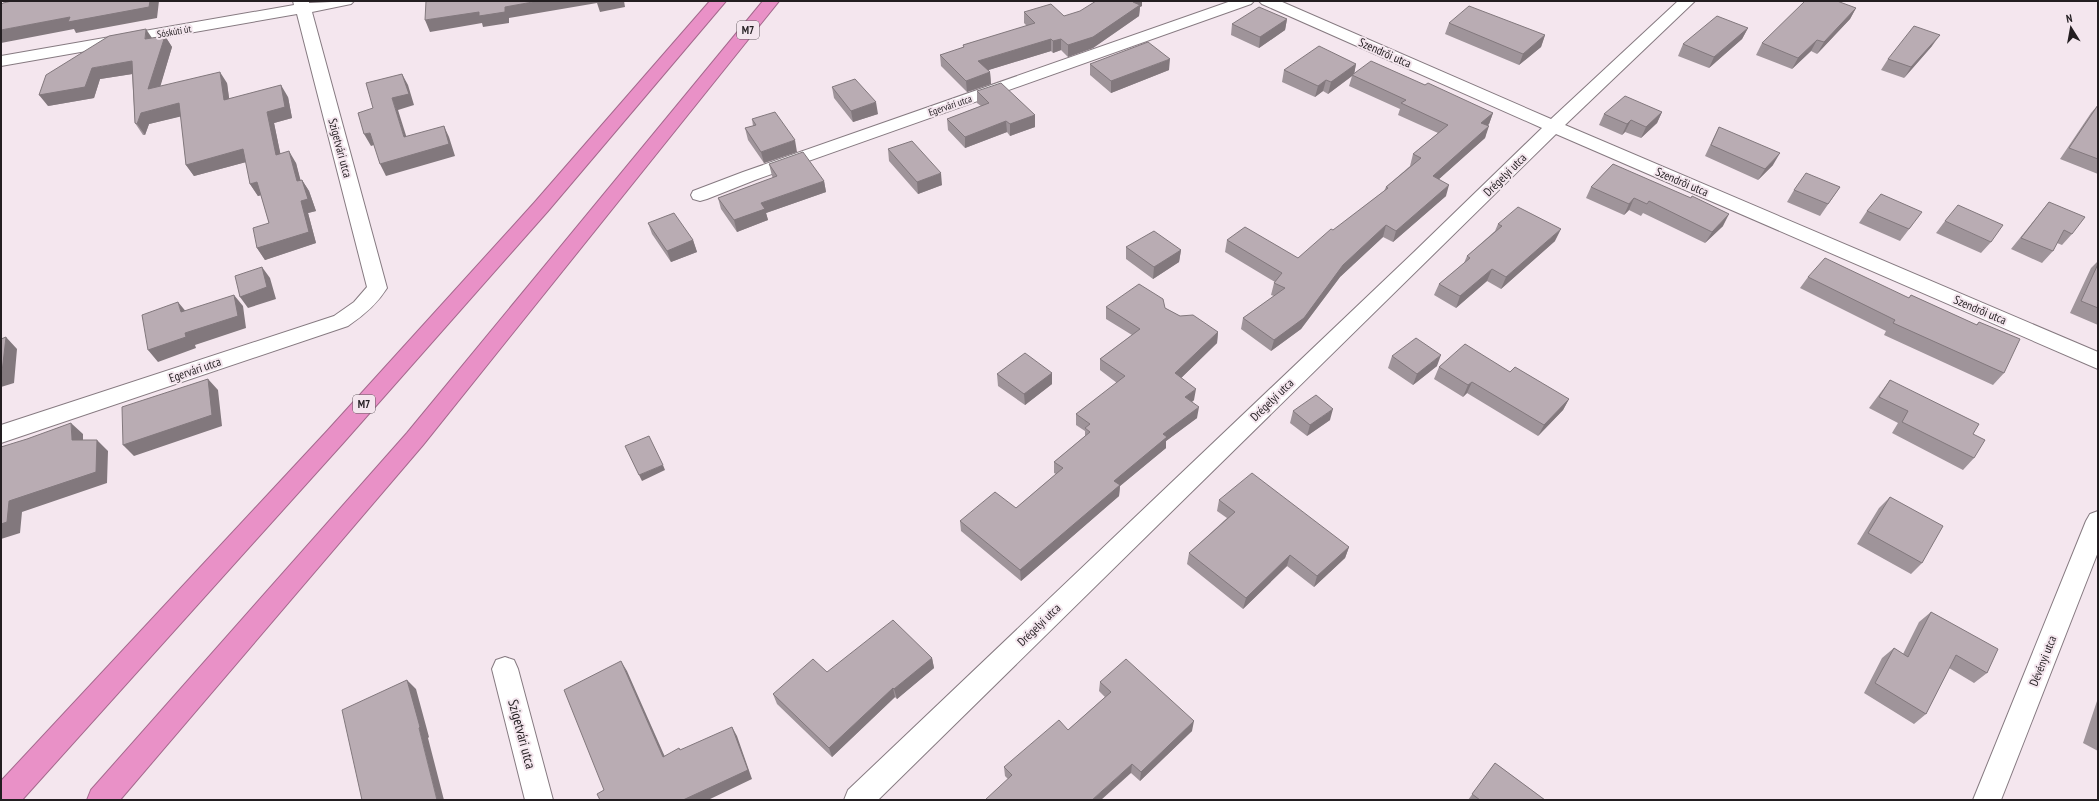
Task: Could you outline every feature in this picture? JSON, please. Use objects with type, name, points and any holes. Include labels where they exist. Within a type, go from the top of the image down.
[{"type":"highway","name":"M7","points":[[3,800],[336,436],[540,207],[718,1]]},
{"type":"highway","name":"M7","points":[[101,800],[415,439],[771,1]]},
{"type":"street","name":"Sóskúti út","points":[[1,61],[302,5],[346,1]]},
{"type":"street","name":"Egervári utca","points":[[700,195],[756,173],[1246,1]]},
{"type":"street","name":"Szendrői utca","points":[[1267,1],[1553,127],[2098,361]]},
{"type":"street","name":"Drégelyi utca","points":[[858,800],[1421,257],[1553,127],[1687,1]]},
{"type":"street","name":"Szigetvári utca","points":[[302,5],[377,288]]},
{"type":"street","name":"Egervári utca","points":[[1,434],[341,322],[361,306],[377,288]]},
{"type":"street","name":"Dévényi utca","points":[[1988,800],[2098,521]]},
{"type":"street","name":"Szigetvári utca","points":[[505,669],[539,800]]},
{"type":"building","points":[[12,1],[150,1],[149,7],[68,22],[70,17],[1,30],[1,5]]},
{"type":"building","points":[[426,1],[538,1],[505,7],[505,12],[479,16],[479,12],[425,20]]},
{"type":"building","points":[[1096,1],[1134,1],[1133,2],[1140,5],[1093,37],[1068,45],[1061,39],[1053,41],[1051,39],[978,61],[990,72],[966,81],[940,55],[964,47],[963,45],[1035,23],[1024,12],[1051,4],[1064,16],[1080,11]]},
{"type":"building","points":[[1805,1],[1837,1],[1856,8],[1824,42],[1817,40],[1798,58],[1762,43]]},
{"type":"building","points":[[1469,6],[1545,35],[1523,54],[1449,23]]},
{"type":"building","points":[[1259,7],[1287,19],[1260,37],[1232,24]]},
{"type":"building","points":[[1717,16],[1748,28],[1714,57],[1683,44]]},
{"type":"building","points":[[1914,26],[1940,35],[1911,67],[1888,59]]},
{"type":"building","points":[[146,29],[145,39],[165,36],[148,89],[220,72],[224,100],[281,85],[285,107],[267,112],[276,155],[289,151],[297,181],[302,180],[308,199],[301,201],[309,232],[257,248],[253,228],[269,223],[257,182],[250,184],[243,149],[186,165],[179,103],[141,113],[137,124],[135,123],[132,61],[92,68],[85,87],[39,95],[46,75],[109,36]]},
{"type":"building","points":[[1148,42],[1170,59],[1111,81],[1090,64]]},
{"type":"building","points":[[1319,46],[1356,64],[1331,82],[1326,80],[1318,86],[1284,70]]},
{"type":"building","points":[[1371,61],[1425,85],[1428,83],[1493,113],[1481,123],[1489,126],[1433,176],[1449,185],[1396,231],[1386,225],[1343,265],[1304,318],[1274,340],[1243,318],[1285,288],[1274,283],[1282,273],[1227,240],[1245,227],[1298,258],[1331,229],[1333,230],[1388,188],[1386,187],[1421,158],[1413,154],[1448,125],[1401,103],[1406,100],[1352,75]]},
{"type":"building","points":[[402,74],[409,94],[392,98],[404,137],[444,126],[449,144],[380,164],[370,133],[364,134],[358,113],[373,108],[366,83]]},
{"type":"building","points":[[855,79],[876,102],[851,111],[832,87]]},
{"type":"building","points":[[1001,83],[1035,115],[1010,124],[1006,121],[965,137],[947,119],[989,103],[977,91]]},
{"type":"building","points":[[1625,96],[1662,112],[1646,127],[1631,120],[1627,124],[1604,114]]},
{"type":"building","points":[[2098,105],[2098,159],[2069,148]]},
{"type":"building","points":[[775,112],[795,140],[761,152],[745,128],[756,125],[752,119]]},
{"type":"building","points":[[1719,127],[1780,153],[1765,169],[1711,145]]},
{"type":"building","points":[[912,141],[941,173],[917,182],[888,149]]},
{"type":"building","points":[[803,152],[824,181],[761,203],[765,209],[734,220],[718,198],[777,176],[769,164]]},
{"type":"building","points":[[1613,164],[1691,198],[1692,196],[1729,214],[1712,232],[1649,201],[1647,204],[1634,198],[1629,204],[1591,187]]},
{"type":"building","points":[[1806,173],[1840,187],[1828,204],[1794,190]]},
{"type":"building","points":[[1881,194],[1922,212],[1909,229],[1867,211]]},
{"type":"building","points":[[2049,202],[2085,217],[2072,234],[2064,230],[2053,251],[2021,238]]},
{"type":"building","points":[[1958,205],[2003,225],[1991,242],[1945,221]]},
{"type":"building","points":[[1518,207],[1561,229],[1506,277],[1492,269],[1460,296],[1439,284],[1470,258],[1467,256],[1502,226],[1498,224]]},
{"type":"building","points":[[674,213],[693,240],[667,251],[648,223]]},
{"type":"building","points":[[1154,231],[1181,250],[1154,267],[1126,247]]},
{"type":"building","points":[[1825,258],[1909,298],[1911,295],[1977,325],[1979,322],[2020,339],[2004,373],[1893,323],[1895,320],[1808,277]]},
{"type":"building","points":[[2098,264],[2098,308],[2081,301]]},
{"type":"building","points":[[262,267],[267,287],[240,297],[235,276]]},
{"type":"building","points":[[1139,284],[1163,299],[1165,308],[1180,316],[1193,315],[1218,332],[1175,373],[1196,389],[1185,397],[1199,407],[1163,434],[1167,437],[1114,481],[1120,485],[1020,570],[960,521],[995,492],[1016,508],[1063,468],[1054,462],[1090,432],[1085,428],[1090,424],[1076,414],[1125,376],[1100,359],[1140,329],[1106,307]]},
{"type":"building","points":[[234,295],[238,316],[185,333],[186,337],[148,350],[142,315],[178,302],[181,312]]},
{"type":"building","points":[[6,337],[2,372],[1,372],[1,339]]},
{"type":"building","points":[[1416,338],[1441,355],[1417,374],[1392,356]]},
{"type":"building","points":[[1465,344],[1510,372],[1515,367],[1569,399],[1544,425],[1472,382],[1468,385],[1439,367]]},
{"type":"building","points":[[1025,353],[1052,373],[1024,394],[997,374]]},
{"type":"building","points":[[208,379],[212,415],[123,445],[122,407]]},
{"type":"building","points":[[1890,380],[1979,424],[1973,434],[1985,440],[1974,458],[1902,422],[1908,411],[1879,397]]},
{"type":"building","points":[[1316,395],[1333,409],[1310,425],[1293,411]]},
{"type":"building","points":[[71,423],[72,440],[97,440],[96,472],[9,501],[7,522],[1,524],[1,447]]},
{"type":"building","points":[[649,436],[663,465],[639,475],[625,446]]},
{"type":"building","points":[[1252,473],[1349,547],[1317,576],[1290,555],[1246,598],[1189,553],[1235,512],[1219,500]]},
{"type":"building","points":[[1890,497],[1943,526],[1922,563],[1868,533]]},
{"type":"building","points":[[1931,612],[1998,649],[1987,673],[1956,655],[1926,714],[1875,683],[1894,648],[1908,657]]},
{"type":"building","points":[[893,620],[932,658],[894,689],[893,688],[829,748],[773,694],[813,659],[827,672]]},
{"type":"building","points":[[1126,659],[1194,721],[1141,772],[1132,764],[1092,800],[985,800],[1012,775],[1004,767],[1059,720],[1068,730],[1111,692],[1100,682]]},
{"type":"building","points":[[621,661],[663,757],[679,748],[680,750],[732,727],[748,770],[683,800],[600,800],[597,794],[604,790],[564,690]]},
{"type":"building","points":[[407,680],[420,727],[419,728],[437,800],[362,800],[342,710]]},
{"type":"building","points":[[1495,763],[1545,800],[1480,800],[1472,794]]}]
